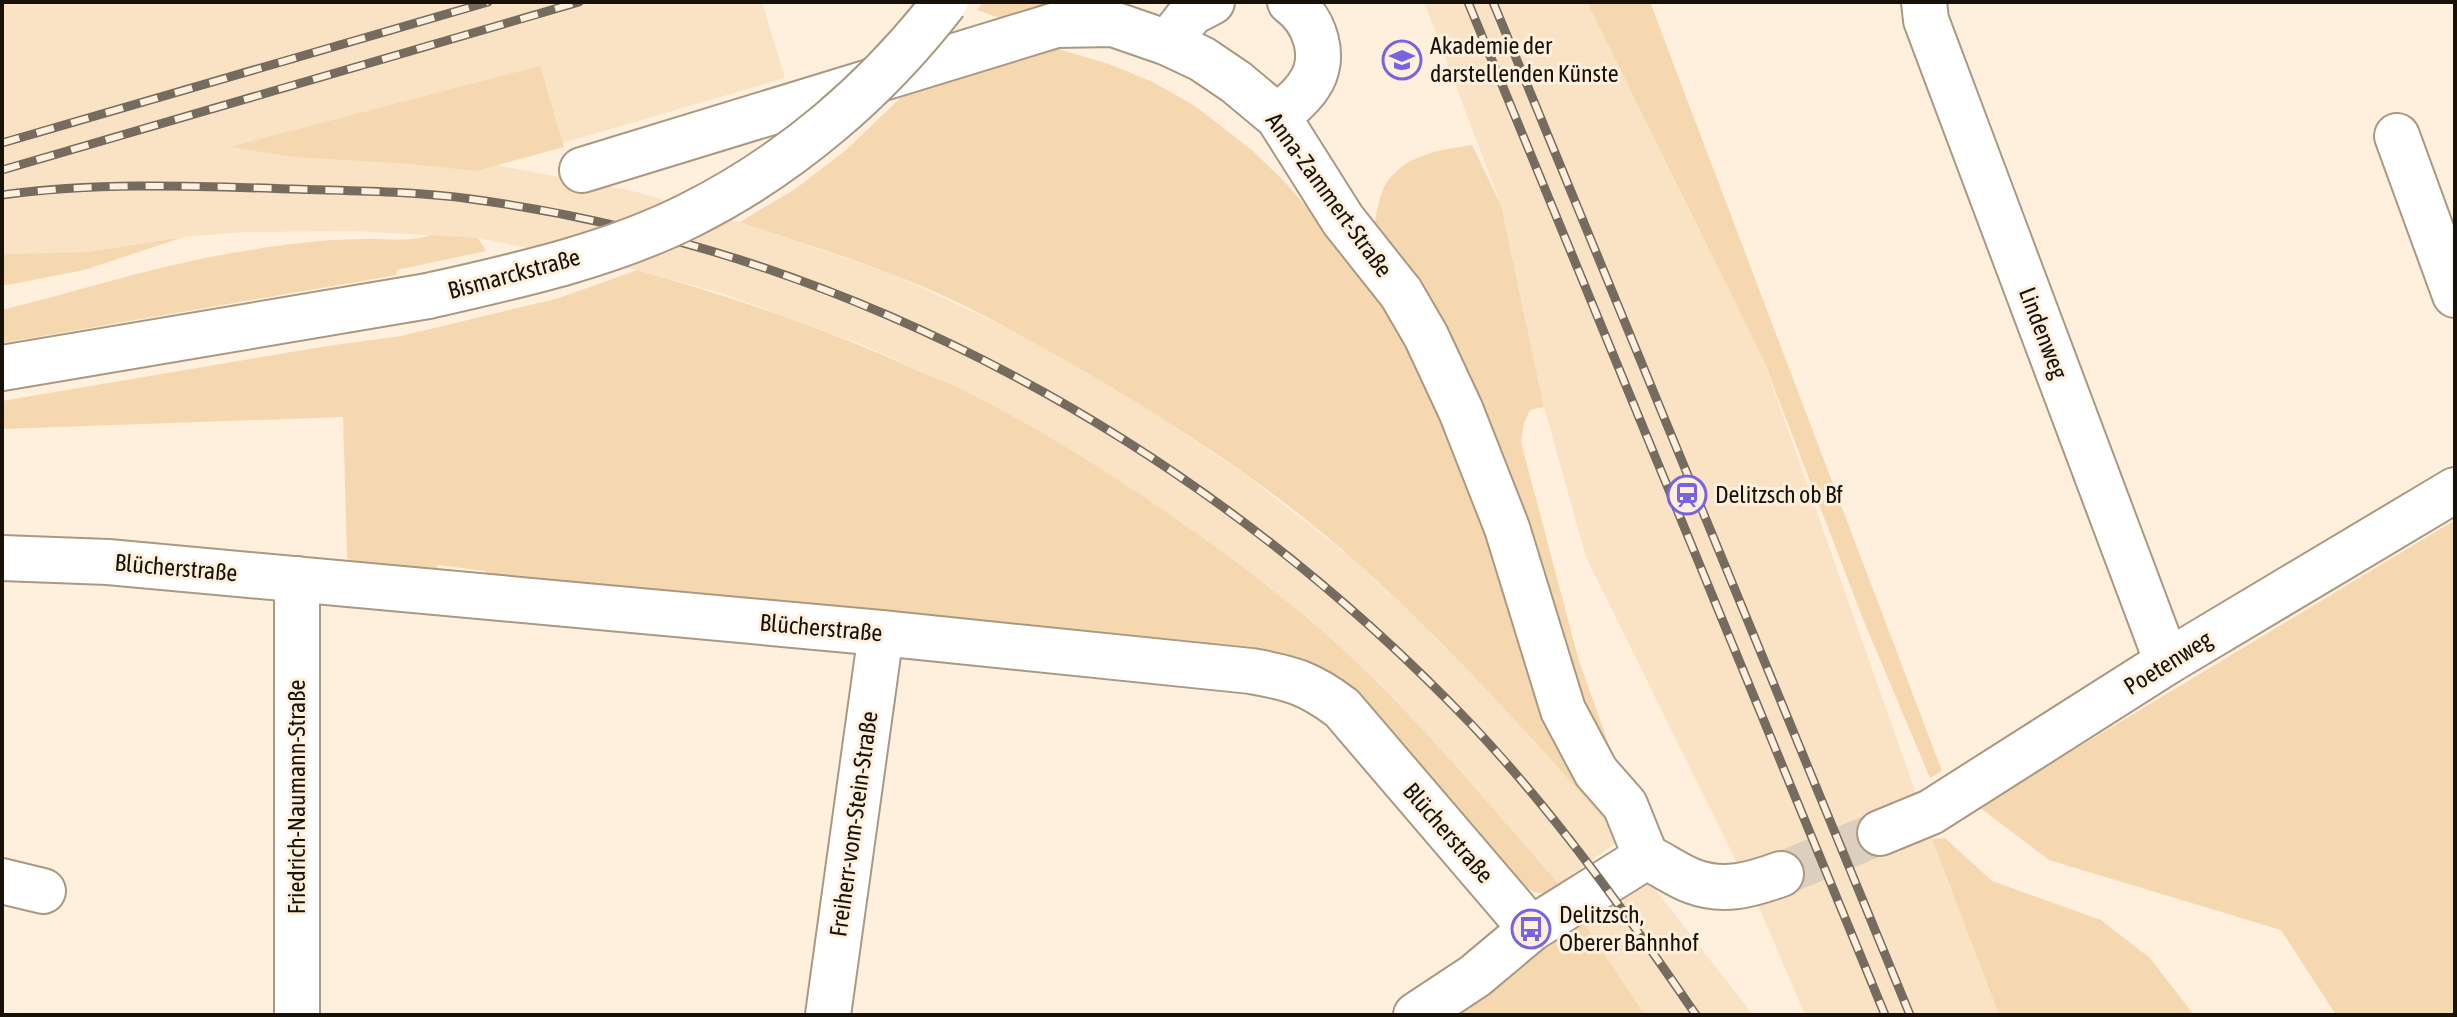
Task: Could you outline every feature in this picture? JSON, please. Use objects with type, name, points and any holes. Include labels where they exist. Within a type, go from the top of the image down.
[{"type":"street","name":"Bismarckstraße","points":[[2,368],[428,296],[506,278],[603,249],[689,216],[734,191],[818,134],[894,63],[945,2]]},
{"type":"street","points":[[1168,43],[1191,13],[1212,2]]},
{"type":"street","points":[[1278,117],[1310,85],[1319,61],[1315,37],[1303,11],[1290,2]]},
{"type":"street","name":"Lindenweg","points":[[1924,2],[1926,20],[2167,662]]},
{"type":"street","name":"Anna-Zammert-Straße","points":[[582,170],[1056,25],[1113,24],[1168,43],[1202,59],[1278,117],[1343,220],[1401,293],[1426,336],[1461,411],[1507,528],[1563,710],[1596,772],[1625,805],[1646,857]]},
{"type":"street","points":[[2397,136],[2455,295]]},
{"type":"street","name":"Poetenweg","points":[[1880,833],[1931,812],[2167,662],[2455,490]]},
{"type":"street","name":"Blücherstraße","points":[[2,558],[108,562],[881,633],[1251,671],[1290,678],[1317,689],[1342,708],[1531,929]]},
{"type":"street","name":"Friedrich-Naumann-Straße","points":[[297,579],[297,1015]]},
{"type":"street","name":"Freiherr-vom-Stein-Straße","points":[[828,1015],[881,633]]},
{"type":"street","points":[[1416,1015],[1475,976],[1531,929],[1646,857],[1692,881],[1722,888],[1749,886],[1781,874]]},
{"type":"shaded area","points":[[2,2],[762,2],[785,78],[491,164],[633,191],[740,222],[895,275],[1018,333],[1139,402],[1247,476],[1352,558],[1446,646],[1531,734],[1621,839],[1559,884],[1472,784],[1387,694],[1301,614],[1202,539],[1101,470],[982,399],[865,346],[724,294],[637,270],[478,238],[353,231],[246,232],[183,237],[87,252],[2,254]]},
{"type":"shaded area","points":[[983,2],[1074,2],[1036,13],[1000,18],[977,10]]},
{"type":"shaded area","name":"Delitzsch ob Bf","points":[[1424,2],[1587,2],[1763,359],[1932,839],[1999,1015],[1805,1015],[1761,912],[1586,557],[1544,407],[1501,205]]},
{"type":"shaded area","points":[[1587,2],[1650,2],[1942,771],[1930,778],[1863,619],[1763,359]]},
{"type":"shaded area","points":[[1045,45],[1109,64],[1153,82],[1195,106],[1252,150],[1284,181],[1393,306],[1449,412],[1521,621],[1551,739],[1609,811],[1621,839],[1492,695],[1390,593],[1322,533],[1220,457],[1113,388],[964,306],[918,284],[740,222],[795,189],[846,150],[917,82]]},
{"type":"shaded area","points":[[540,66],[564,147],[476,171],[294,157],[229,147]]},
{"type":"shaded area","points":[[1472,145],[1501,205],[1544,407],[1530,410],[1521,442],[1579,661],[1613,756],[1595,747],[1373,231],[1384,187],[1401,168],[1434,152]]},
{"type":"shaded area","points":[[432,235],[478,238],[486,251],[397,270],[397,275],[2,343],[2,310],[161,268],[297,243],[407,239]]},
{"type":"shaded area","points":[[184,237],[84,270],[2,286],[2,254],[87,252]]},
{"type":"shaded area","points":[[637,270],[814,327],[959,388],[1066,447],[1146,498],[1263,583],[1335,642],[1435,743],[1559,884],[1544,893],[1529,889],[1515,878],[1340,683],[484,582],[485,571],[438,565],[435,577],[349,565],[343,417],[2,429],[2,401],[401,336],[559,298]]},
{"type":"shaded area","points":[[2455,520],[2455,1015],[2336,1015],[2281,930],[2049,860],[1979,807]]},
{"type":"shaded area","points":[[1945,838],[1992,881],[2101,920],[2150,958],[2194,1015],[1999,1015],[1932,839]]},
{"type":"shaded area","points":[[1627,853],[1753,1015],[1645,1015],[1565,895]]},
{"type":"shaded area","points":[[1583,922],[1645,1015],[1446,1015]]},
{"type":"tunnel","points":[[1781,874],[1880,833]]},
{"type":"railway","points":[[2,143],[488,2]]},
{"type":"railway","points":[[2,170],[579,2]]},
{"type":"railway","points":[[1468,2],[1885,1015]]},
{"type":"railway","points":[[1493,2],[1910,1015]]},
{"type":"railway","points":[[2,195],[74,188],[183,186],[382,192],[471,199],[613,225],[752,264],[885,314],[1014,376],[1138,449],[1255,531],[1366,623],[1470,723],[1531,792],[1616,902],[1696,1015]]},
{"type":"place","name":"Akademie der darstellenden Künste","points":[[1402,60]]},
{"type":"place","name":"Delitzsch ob Bf","points":[[1687,495]]},
{"type":"place","name":"Delitzsch, Oberer Bahnhof","points":[[1531,929]]}]
